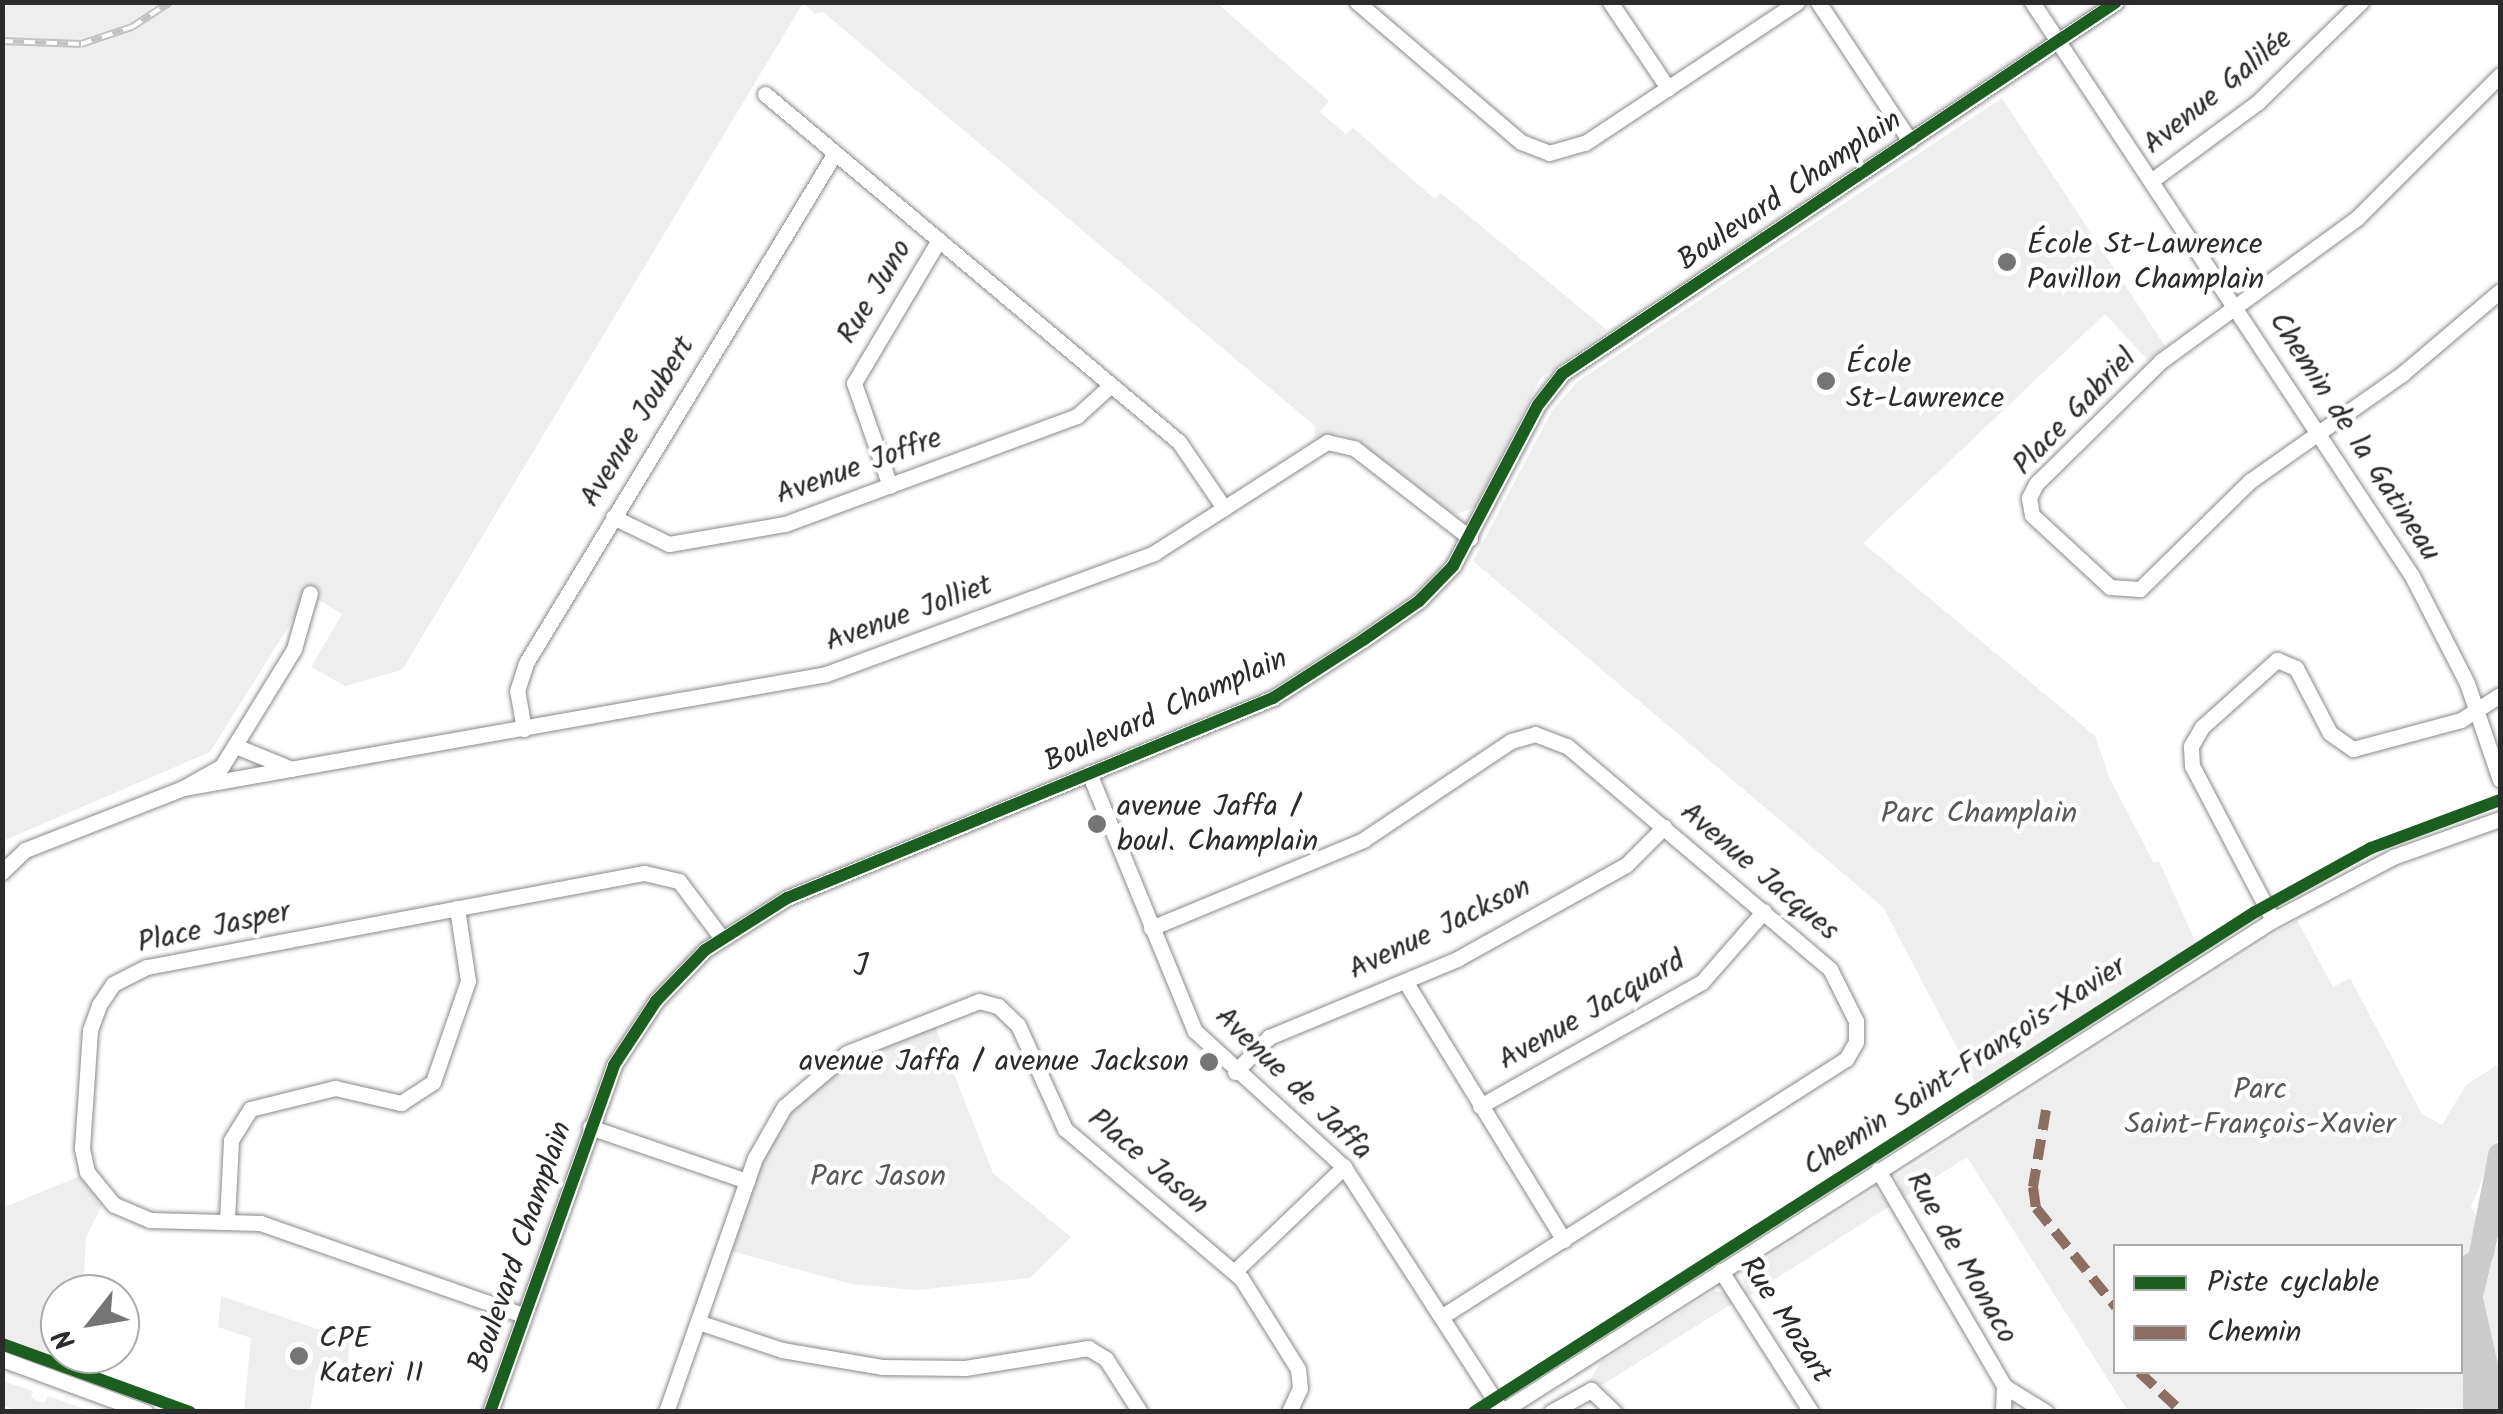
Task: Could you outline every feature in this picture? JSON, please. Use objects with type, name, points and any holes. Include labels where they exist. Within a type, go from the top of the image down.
[{"type":"street","points":[[1610,2],[1668,88]]},
{"type":"street","points":[[1360,3],[1540,152],[1576,148],[1797,2]]},
{"type":"street","points":[[1818,2],[1910,141]]},
{"type":"street","name":"Chemin de la Gatineau","points":[[2032,2],[2427,601],[2476,708],[2500,780]]},
{"type":"street","name":"Boulevard Champlain","points":[[490,1412],[590,1127],[633,1032],[665,990],[721,936],[787,898],[1089,774],[1304,680],[1418,601],[1470,538],[1538,405],[1562,374],[2116,2]]},
{"type":"street","name":"Avenue Galilée","points":[[2152,181],[2258,102],[2361,2]]},
{"type":"street","points":[[2236,308],[2357,218],[2500,76]]},
{"type":"street","points":[[764,94],[1183,446],[1224,508]]},
{"type":"street","name":"Avenue Joubert","points":[[524,729],[518,694],[522,670],[835,153]]},
{"type":"street","name":"Rue Juno","points":[[890,486],[854,383],[939,240]]},
{"type":"street","points":[[2319,433],[2500,291]]},
{"type":"street","name":"Place Gabriel","points":[[2236,308],[2160,361],[2036,484],[2028,503],[2034,519],[2110,587],[2134,592],[2250,481],[2319,433]]},
{"type":"street","name":"Avenue Joffre","points":[[614,517],[654,540],[678,544],[784,524],[1077,416],[1111,384]]},
{"type":"street","name":"Avenue Jolliet","points":[[184,788],[836,671],[1143,557],[1312,449],[1336,441],[1354,448],[1470,538]]},
{"type":"street","points":[[2,872],[35,846],[184,788],[216,771],[238,747],[294,648],[310,594]]},
{"type":"street","points":[[2273,920],[2192,766],[2191,746],[2202,727],[2277,660],[2296,668],[2330,732],[2353,749],[2446,725],[2500,696]]},
{"type":"street","name":"Avenue Jacques","points":[[1151,928],[1362,840],[1524,735],[1562,742],[1830,970],[1856,1020],[1850,1054],[1441,1317]]},
{"type":"street","name":"Avenue Jolliet","points":[[238,747],[274,767],[300,770]]},
{"type":"street","name":"Avenue de Jaffa","points":[[1089,774],[1195,1030],[1235,1072],[1344,1166],[1502,1411]]},
{"type":"street","name":"Chemin Saint-François-Xavier","points":[[1502,1411],[2273,920],[2378,864],[2500,818]]},
{"type":"street","name":"Avenue Jackson","points":[[1235,1072],[1269,1037],[1405,981],[1626,865],[1664,827]]},
{"type":"street","name":"Place Jasper","points":[[523,1315],[261,1223],[132,1216],[114,1205],[87,1172],[82,1140],[90,1030],[108,990],[147,967],[457,908],[664,874],[688,890],[721,936]]},
{"type":"street","points":[[227,1220],[231,1140],[250,1108],[335,1088],[401,1102],[433,1082],[468,981],[457,908]]},
{"type":"street","name":"Avenue Jacquard","points":[[1480,1106],[1702,982],[1764,911]]},
{"type":"street","points":[[1405,981],[1564,1240]]},
{"type":"street","name":"Place Jason","points":[[666,1412],[747,1181],[776,1117],[824,1067],[960,1004],[989,1003],[1018,1025],[1065,1128],[1235,1271],[1298,1369],[1298,1397],[1290,1412]]},
{"type":"street","points":[[590,1127],[747,1181]]},
{"type":"street","points":[[1235,1271],[1344,1166]]},
{"type":"street","name":"Rue de Monaco","points":[[1878,1170],[2004,1386],[2046,1412]]},
{"type":"street","name":"Rue Mozart","points":[[1721,1271],[1812,1412]]},
{"type":"street","points":[[698,1322],[782,1350],[882,1367],[965,1368],[1088,1348],[1106,1359],[1140,1412]]},
{"type":"street","points":[[2,1359],[146,1412]]},
{"type":"street","name":"Rue de Monaco","points":[[2003,1412],[2004,1386]]},
{"type":"street","points":[[1560,1409],[1591,1390],[1614,1412]]},
{"type":"shaded area","points":[[9,3],[803,3],[402,670],[345,686],[311,667],[342,614],[309,594],[210,752],[3,841],[2,15]]},
{"type":"shaded area","points":[[803,3],[1217,3],[1329,101],[1320,112],[1346,134],[1353,128],[1435,199],[1441,193],[1607,330],[1540,379],[1474,508],[1454,515],[1358,441],[1339,433],[1314,439],[1315,426],[823,12],[815,14]]},
{"type":"shaded area","name":"Parc Champlain","points":[[2002,98],[2165,346],[2148,360],[2105,314],[1863,543],[2095,736],[2109,777],[2154,863],[2159,861],[2197,945],[1977,1086],[1883,907],[1473,561],[1552,411],[1577,382]]},
{"type":"shaded area","name":"Parc Saint-François-Xavier","points":[[2297,920],[2333,987],[2350,978],[2422,1114],[2442,1125],[2466,1085],[2500,1063],[2500,1134],[2471,1207],[2478,1219],[2469,1252],[2463,1256],[2463,1244],[2113,1244],[2113,1374],[2461,1374],[2464,1408],[2128,1411],[1967,1157],[1903,1198],[1896,1176]]},
{"type":"shaded area","name":"Parc Jason","points":[[934,1023],[993,1173],[1071,1237],[1030,1278],[916,1290],[851,1284],[731,1251],[764,1156],[800,1099],[852,1059]]},
{"type":"shaded area","points":[[80,1176],[102,1205],[86,1237],[84,1274],[40,1274],[40,1354],[3,1341],[2,1208]]},
{"type":"shaded area","points":[[1875,1189],[1890,1206],[1747,1297],[1742,1273]]},
{"type":"shaded area","points":[[2478,1219],[2500,1227],[2483,1297],[2500,1373],[2500,1411],[2463,1411],[2463,1256],[2469,1252]]},
{"type":"shaded area","points":[[2500,1232],[2500,1373],[2483,1297]]},
{"type":"shaded area","points":[[1714,1291],[1725,1292],[1733,1303],[1602,1385],[1589,1382],[1600,1363]]},
{"type":"shaded area","name":"CPE Kateri II","points":[[221,1296],[350,1340],[346,1383],[316,1372],[310,1411],[244,1411],[251,1338],[218,1327]]},
{"type":"shaded area","points":[[3,1381],[33,1391],[31,1398],[44,1403],[48,1396],[90,1411],[19,1411],[3,1406]]},
{"type":"waterway","points":[[2481,1253],[2500,1155]]},
{"type":"railway","points":[[2,41],[81,44],[132,27],[170,2]]},
{"type":"marked path","points":[[2046,1110],[2033,1187],[2036,1208],[2113,1303]]},
{"type":"marked path","points":[[2141,1374],[2182,1412]]},
{"type":"cycle path","points":[[490,1412],[614,1065],[656,1001],[705,950],[787,898],[1273,698],[1363,640],[1419,601],[1453,566],[1538,405],[1562,374],[2116,2]]},
{"type":"cycle path","points":[[1474,1412],[2255,912],[2371,848],[2500,800]]},
{"type":"cycle path","points":[[2,1344],[190,1412]]},
{"type":"place","name":"École St-Lawrence Pavillon Champlain","points":[[2007,262]]},
{"type":"place","name":"École St-Lawrence","points":[[1826,381]]},
{"type":"place","name":"avenue Jaffa / boul. Champlain","points":[[1097,824]]},
{"type":"place","name":"avenue Jaffa / avenue Jackson","points":[[1209,1062]]},
{"type":"place","name":"CPE Kateri II","points":[[299,1356]]},
{"type":"district","name":"J","points":[[862,967]]}]
